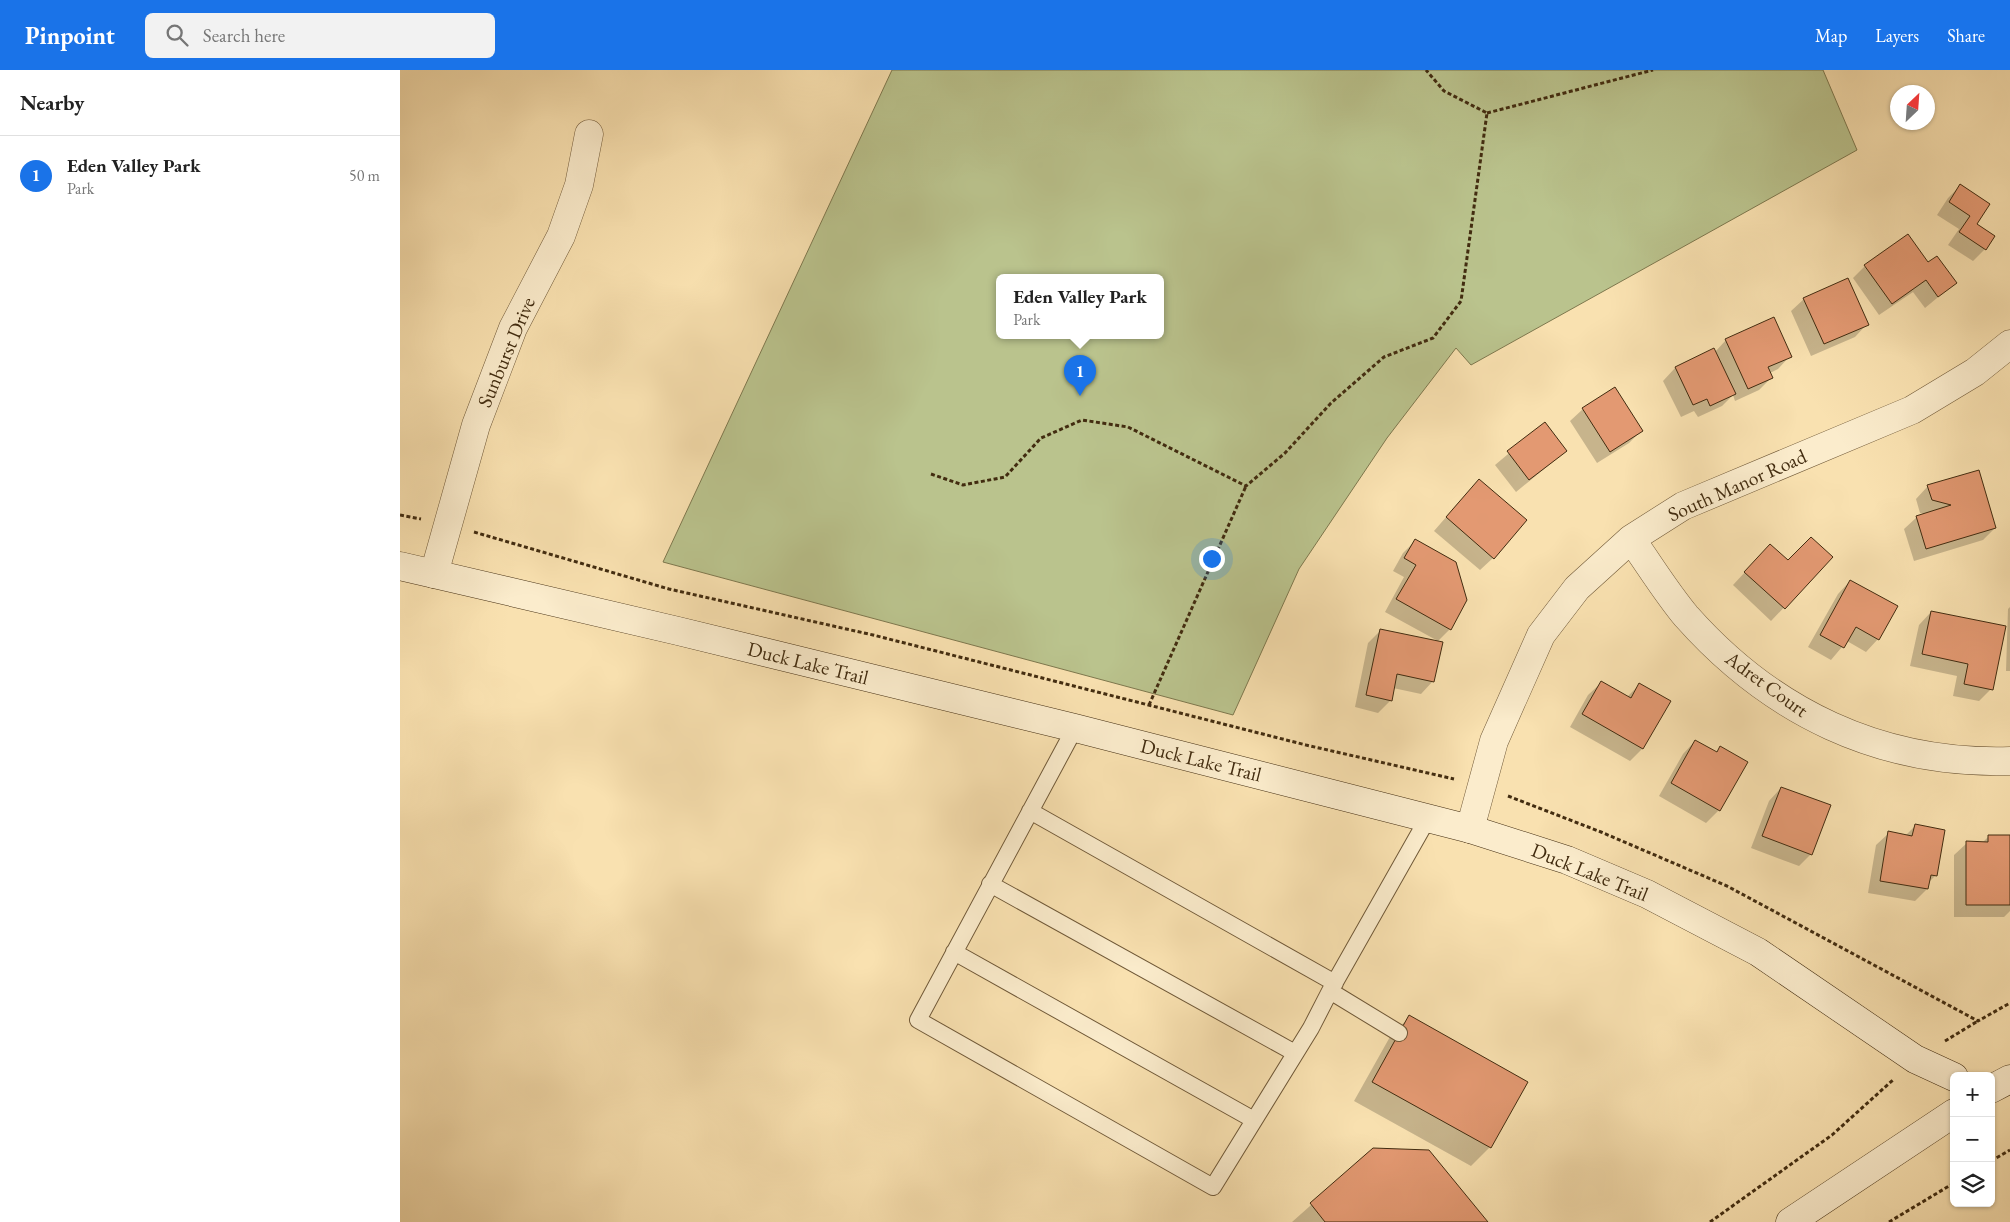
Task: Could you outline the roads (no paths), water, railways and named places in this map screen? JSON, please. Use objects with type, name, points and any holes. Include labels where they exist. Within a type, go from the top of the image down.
[{"type":"street","name":"Sunburst Drive","points":[[434,574],[476,426],[513,328],[561,236],[579,186],[589,134]]},
{"type":"street","name":"South Manor Road","points":[[1470,829],[1494,741],[1541,635],[1577,588],[1631,539],[1683,506],[1912,410],[1976,372],[2010,344]]},
{"type":"street","name":"Adret Court","points":[[1631,539],[1686,615],[1734,664],[1792,707],[1847,734],[1918,756],[1983,762],[2010,761]]},
{"type":"street","name":"Duck Lake Trail","points":[[400,566],[678,631],[1074,728],[1470,829],[1567,860],[1648,894],[1758,952],[1915,1059],[1950,1075]]},
{"type":"street","points":[[1995,1087],[2010,1079]]},
{"type":"street","points":[[1790,1222],[1950,1116]]},
{"type":"lane","points":[[1074,728],[918,1020],[1213,1187],[1296,1053],[1428,818]]},
{"type":"lane","points":[[1030,811],[1333,987],[1399,1034]]},
{"type":"lane","points":[[990,884],[1296,1053]]},
{"type":"lane","points":[[954,952],[1254,1120]]},
{"type":"place","name":"Eden Valley Park","points":[[1080,396]]}]
